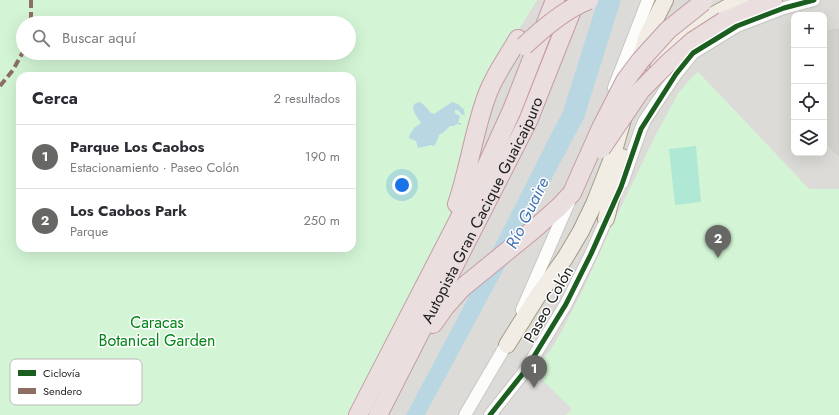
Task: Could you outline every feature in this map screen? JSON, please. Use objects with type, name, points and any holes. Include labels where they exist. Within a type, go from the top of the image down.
[{"type":"highway","name":"Autopista Gran Cacique Guaicaipuro","points":[[358,415],[487,165],[512,110],[555,0]]},
{"type":"highway","points":[[437,260],[462,190],[484,104],[492,82],[521,43],[532,22],[564,0]]},
{"type":"highway","name":"Autopista Gran Cacique Guaicaipuro","points":[[378,415],[407,355],[528,121],[576,0]]},
{"type":"highway","points":[[521,43],[540,32],[581,3],[589,0]]},
{"type":"highway","points":[[407,355],[422,339],[462,288],[533,230],[559,207],[572,193],[641,90],[668,63],[688,45],[724,21],[773,0]]},
{"type":"highway","points":[[572,193],[601,128],[625,81],[668,30],[705,1]]},
{"type":"main road","points":[[507,345],[537,297],[565,258],[581,231],[594,204],[611,160],[647,36],[665,0]]},
{"type":"main road","points":[[606,219],[632,119],[660,64],[674,43],[690,29],[741,0]]},
{"type":"street","name":"Paseo Colón","points":[[465,415],[507,345],[586,162],[648,0]]},
{"type":"street","name":"Paseo Colón","points":[[490,415],[525,370],[566,304],[621,188],[645,120],[676,74],[693,54],[737,26],[784,8],[814,0]]},
{"type":"shaded area","points":[[537,0],[839,0],[839,189],[809,189],[698,72],[678,94],[656,135],[583,290],[562,331],[550,351],[523,384],[504,415],[348,415],[427,262],[495,67]]},
{"type":"shaded area","points":[[531,369],[572,409],[566,415],[501,415]]},
{"type":"green space","name":"Caracas Botanical Garden","points":[[0,0],[537,0],[495,67],[460,188],[448,219],[348,415],[0,415]]},
{"type":"green space","points":[[698,72],[809,189],[839,189],[839,415],[504,415],[523,384],[550,351],[562,331],[583,290],[656,135],[678,94]]},
{"type":"green space","points":[[696,146],[701,202],[675,205],[669,149]]},
{"type":"water","name":"Río Guaire","points":[[598,0],[621,0],[584,118],[425,415],[406,415],[465,304],[563,111]]},
{"type":"water","points":[[419,102],[434,114],[452,102],[458,104],[464,110],[465,118],[464,115],[458,110],[455,110],[455,113],[460,116],[458,123],[461,123],[461,125],[457,124],[450,126],[439,135],[434,146],[431,145],[418,148],[416,141],[409,138],[409,136],[414,128],[421,123],[413,109],[414,104]]},
{"type":"building","points":[[839,29],[839,156],[827,143],[827,31]]},
{"type":"marked path","points":[[31,0],[31,16]]},
{"type":"marked path","points":[[0,86],[13,70],[19,60]]},
{"type":"cycle path","points":[[490,415],[525,371],[566,304],[591,254],[621,187],[641,129],[676,74],[693,53],[737,26],[784,8],[814,0]]},
{"type":"place","name":"Los Caobos Park","points":[[718,258]]},
{"type":"place","name":"Parque Los Caobos","points":[[534,388]]}]
